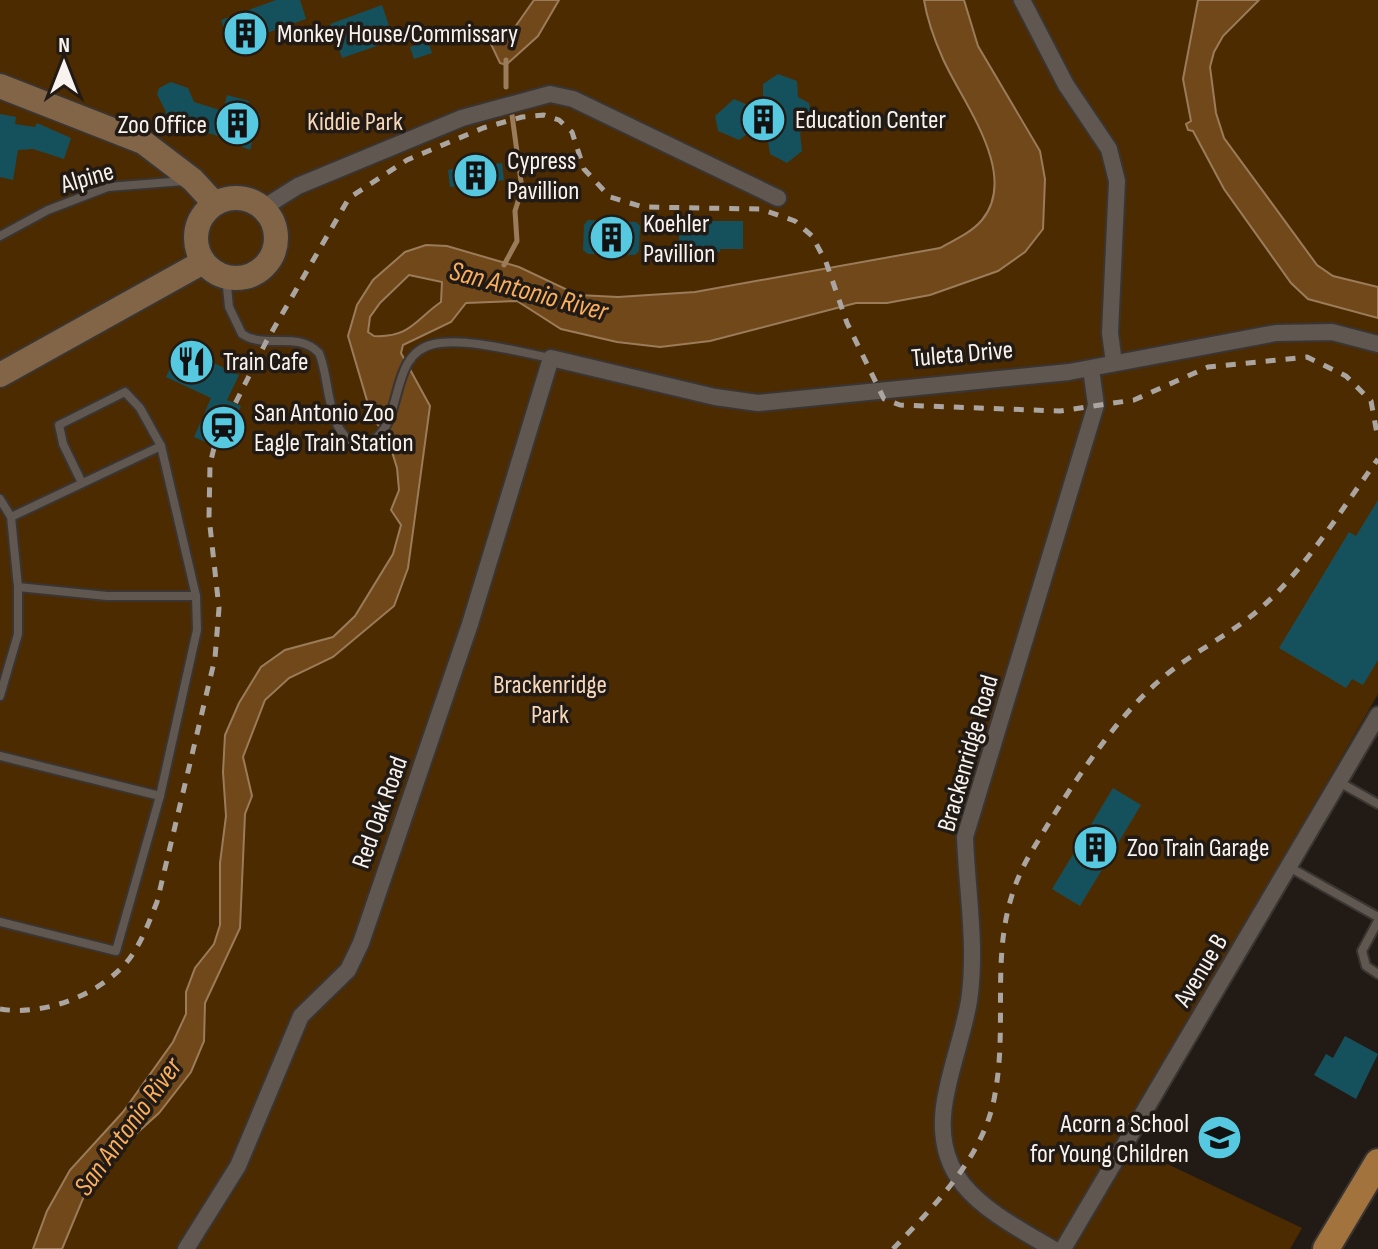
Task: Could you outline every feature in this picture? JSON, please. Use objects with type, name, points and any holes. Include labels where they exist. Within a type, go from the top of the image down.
[{"type":"main road","points":[[1326,1249],[1378,1162]]},
{"type":"street","points":[[1022,0],[1066,85],[1113,157],[1117,181],[1110,333],[1114,363]]},
{"type":"street","points":[[0,86],[143,142],[193,180],[215,204]]},
{"type":"street","points":[[263,208],[298,186],[462,118],[550,94],[573,99],[778,198]]},
{"type":"street","points":[[243,199],[263,208],[276,232],[274,253],[269,262],[252,276],[226,277],[203,262],[195,237],[205,213],[215,204],[243,199]]},
{"type":"street","points":[[0,375],[203,262]]},
{"type":"street","name":"Tuleta Drive","points":[[551,358],[715,397],[758,403],[1091,369],[1276,333],[1332,332],[1378,344]]},
{"type":"street","name":"Red Oak Road","points":[[186,1249],[238,1166],[301,1016],[348,970],[361,943],[470,624],[551,358]]},
{"type":"street","name":"Brackenridge Road","points":[[1053,1249],[1004,1220],[956,1179],[942,1147],[941,1117],[968,1004],[975,954],[967,907],[965,837],[1096,405],[1091,369]]},
{"type":"street","name":"Avenue B","points":[[1063,1249],[1378,715]]},
{"type":"lane","name":"Alpine","points":[[0,236],[48,210],[108,187],[193,180]]},
{"type":"lane","points":[[226,277],[229,307],[242,334],[259,341],[295,340],[319,353],[336,421],[345,437],[358,445],[371,442],[382,432],[407,360],[429,345],[457,343],[551,358]]},
{"type":"lane","points":[[0,922],[116,951],[160,796],[197,630],[196,596],[161,446],[140,408],[125,392],[59,425],[63,444],[82,483]]},
{"type":"lane","points":[[11,517],[161,446]]},
{"type":"lane","points":[[0,499],[11,517],[18,587],[18,634],[0,696]]},
{"type":"lane","points":[[18,587],[107,596],[196,596]]},
{"type":"lane","points":[[0,756],[160,796]]},
{"type":"lane","points":[[1339,782],[1378,804]]},
{"type":"lane","points":[[1288,867],[1378,919],[1362,951],[1366,966],[1378,974]]},
{"type":"green space","name":"Brackenridge Park","points":[[0,0],[1378,0],[1378,694],[1119,1141],[1302,1228],[1290,1249],[0,1249]]},
{"type":"water","points":[[534,0],[559,0],[538,36],[506,65],[500,63],[490,42],[515,27]]},
{"type":"water","name":"San Antonio River","points":[[924,0],[964,0],[978,46],[1040,151],[1045,179],[1043,229],[1025,252],[998,271],[930,295],[887,303],[856,303],[710,341],[660,347],[617,342],[561,329],[517,301],[466,303],[451,322],[403,345],[401,353],[430,406],[408,568],[394,606],[333,657],[289,678],[265,700],[243,757],[252,796],[245,814],[240,928],[205,1003],[204,1041],[191,1072],[159,1113],[94,1172],[62,1249],[33,1249],[47,1211],[70,1170],[123,1112],[173,1042],[186,1014],[186,992],[195,968],[214,944],[220,925],[220,863],[226,816],[223,772],[225,735],[239,703],[261,667],[285,650],[333,637],[355,616],[393,554],[401,525],[391,510],[399,490],[397,468],[389,442],[371,414],[348,336],[357,305],[373,280],[405,252],[426,245],[447,246],[519,267],[578,295],[618,297],[695,292],[940,248],[978,225],[992,202],[995,181],[984,138],[943,59]],"holes":[[[409,275],[442,282],[441,302],[412,326],[386,336],[374,336],[368,332],[370,317],[380,303]]]},
{"type":"water","points":[[1198,0],[1259,0],[1223,36],[1210,67],[1216,113],[1224,138],[1317,265],[1333,276],[1378,287],[1378,318],[1308,299],[1291,283],[1224,189],[1193,131],[1188,130],[1186,124],[1191,121],[1183,79]]},
{"type":"building","name":"Monkey House/Commissary","points":[[276,0],[300,0],[306,19],[230,46],[221,20]]},
{"type":"building","points":[[382,5],[394,40],[342,58],[330,24]]},
{"type":"building","points":[[428,41],[432,53],[414,59],[410,47]]},
{"type":"building","name":"Education Center","points":[[778,74],[797,81],[798,97],[809,103],[813,123],[800,133],[802,151],[787,163],[770,154],[767,135],[754,129],[739,140],[718,131],[715,116],[734,99],[750,106],[763,99],[763,84]]},
{"type":"building","points":[[171,82],[188,88],[194,102],[223,111],[227,95],[249,101],[247,110],[260,114],[250,150],[215,135],[162,120],[166,112],[157,94],[159,88]]},
{"type":"building","points":[[0,114],[16,117],[15,124],[35,127],[37,123],[71,138],[64,159],[33,149],[18,150],[13,180],[0,177]]},
{"type":"building","name":"Cypress Pavillion","points":[[477,163],[477,166],[502,163],[504,180],[479,184],[480,191],[460,193],[459,186],[450,187],[448,170]]},
{"type":"building","name":"Koehler Pavillion","points":[[588,220],[636,222],[640,226],[639,251],[635,255],[588,254],[583,250],[584,225]]},
{"type":"building","points":[[679,221],[743,221],[743,249],[720,249],[720,252],[679,249]]},
{"type":"building","points":[[180,347],[239,375],[227,400],[241,406],[222,449],[194,437],[211,398],[166,377]]},
{"type":"building","points":[[1378,500],[1378,660],[1363,685],[1352,679],[1346,688],[1279,648],[1349,532],[1356,536]]},
{"type":"building","name":"Zoo Train Garage","points":[[1113,788],[1141,805],[1080,906],[1052,889]]},
{"type":"building","points":[[1345,1036],[1378,1054],[1356,1099],[1314,1075],[1326,1054],[1333,1058]]},
{"type":"waterway","points":[[506,60],[506,87]]},
{"type":"waterway","name":"San Antonio River","points":[[504,265],[517,241],[515,211],[522,189],[512,115]]},
{"type":"railway","points":[[0,1009],[34,1009],[85,994],[114,975],[140,942],[157,902],[215,658],[219,608],[209,517],[210,464],[215,444],[266,342],[349,198],[407,160],[483,128],[522,117],[544,115],[559,120],[572,132],[584,169],[610,197],[643,207],[760,209],[795,221],[812,236],[826,262],[847,323],[884,399],[900,405],[1060,411],[1134,400],[1208,367],[1307,357],[1346,376],[1371,401],[1378,439]]},
{"type":"railway","points":[[893,1249],[956,1179],[981,1138],[989,1117],[999,1063],[1002,944],[1007,915],[1015,886],[1042,834],[1088,763],[1123,718],[1171,671],[1250,617],[1279,591],[1378,459]]},
{"type":"place","name":"Monkey House/Commissary","points":[[246,33]]},
{"type":"place","name":"Education Center","points":[[764,119]]},
{"type":"place","name":"Zoo Office","points":[[238,124]]},
{"type":"place","name":"Cypress Pavillion","points":[[476,175]]},
{"type":"place","name":"Koehler Pavillion","points":[[612,238]]},
{"type":"place","name":"Train Cafe","points":[[192,361]]},
{"type":"place","name":"San Antonio Zoo Eagle Train Station","points":[[223,427]]},
{"type":"place","name":"Zoo Train Garage","points":[[1096,847]]},
{"type":"place","name":"Acorn a School for Young Children","points":[[1220,1138]]},
{"type":"park label","name":"Kiddie Park","points":[[355,121]]}]
